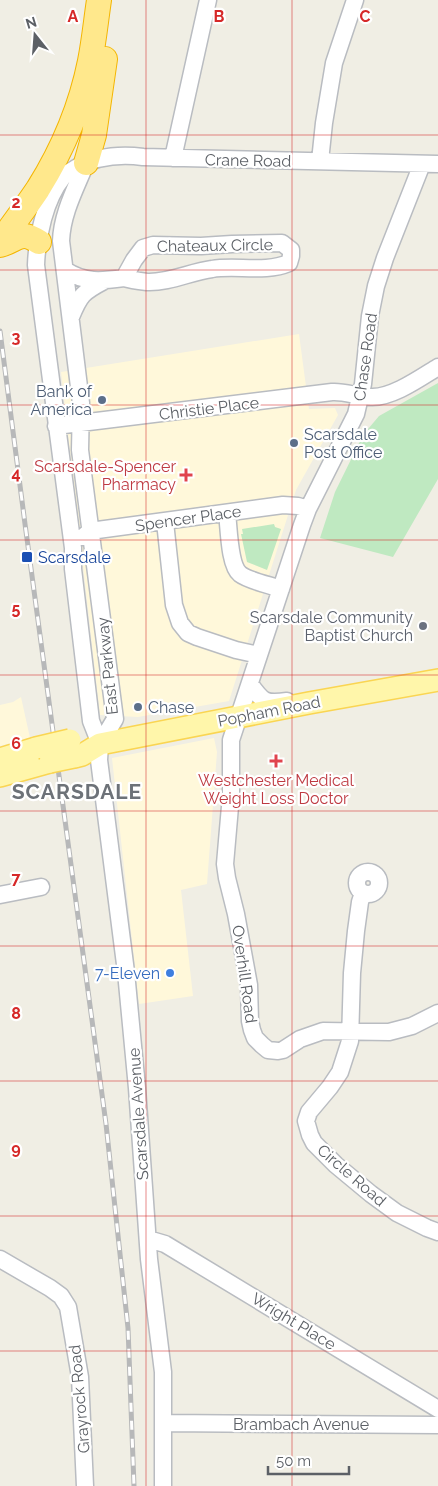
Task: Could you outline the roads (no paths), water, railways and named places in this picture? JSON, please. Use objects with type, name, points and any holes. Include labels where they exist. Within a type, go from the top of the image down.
[{"type":"highway","points":[[2,233],[58,118],[75,61],[83,0]]},
{"type":"highway","points":[[2,233],[38,189],[58,154],[74,117],[86,79],[99,0]]},
{"type":"highway","points":[[76,173],[94,136],[112,0]]},
{"type":"highway","points":[[2,233],[30,236],[37,249]]},
{"type":"main road","name":"Popham Road","points":[[0,758],[38,756],[72,748],[82,755],[100,744],[438,680]]},
{"type":"main road","name":"Popham Road","points":[[0,776],[38,756]]},
{"type":"street","points":[[173,158],[208,0]]},
{"type":"street","points":[[320,161],[334,63],[354,0]]},
{"type":"street","name":"Crane Road","points":[[76,173],[96,159],[120,155],[143,158],[430,164]]},
{"type":"street","name":"Chase Road","points":[[239,717],[308,510],[354,421],[361,396],[370,316],[376,286],[385,258],[430,164]]},
{"type":"street","name":"East Parkway","points":[[76,173],[47,206],[37,249],[36,265],[73,548],[72,562],[79,613],[82,657],[91,721],[100,744]]},
{"type":"street","name":"East Parkway","points":[[76,173],[62,235],[63,257],[82,403],[80,450],[115,719],[100,744]]},
{"type":"street","name":"Chateaux Circle","points":[[37,249],[48,246],[63,257],[74,276],[104,281],[124,278],[148,282],[212,269],[282,266],[289,263],[292,256],[291,250],[282,243],[202,246],[153,245],[143,248],[124,278]]},
{"type":"street","name":"Chateaux Circle","points":[[71,318],[77,302],[84,292],[104,281]]},
{"type":"street","name":"Christie Place","points":[[56,426],[332,392],[375,398],[387,395],[438,368]]},
{"type":"street","name":"Spencer Place","points":[[69,522],[89,525],[165,522],[283,505],[298,506],[308,510]]},
{"type":"street","points":[[228,513],[236,570],[246,577],[281,589]]},
{"type":"street","points":[[165,522],[174,605],[180,624],[188,633],[197,637],[236,650],[259,655]]},
{"type":"street","points":[[73,548],[89,525]]},
{"type":"street","points":[[82,657],[95,661],[107,660]]},
{"type":"street","points":[[250,684],[259,697],[268,702],[295,701],[309,703]]},
{"type":"street","name":"Overhill Road","points":[[239,717],[231,740],[232,795],[226,864],[249,985],[250,1020],[255,1038],[268,1050],[278,1051],[283,1050],[300,1038],[323,1030],[389,1032],[412,1026],[438,1013]]},
{"type":"street","name":"Scarsdale Avenue","points":[[100,744],[100,765],[125,965],[148,1239],[163,1372],[163,1486]]},
{"type":"street","points":[[0,895],[41,887]]},
{"type":"street","name":"Circle Road","points":[[363,893],[360,902],[352,973],[350,1041],[340,1072],[309,1112],[306,1121],[314,1143],[336,1165],[396,1213],[438,1232]]},
{"type":"street","name":"Wright Place","points":[[148,1239],[165,1244],[438,1409]]},
{"type":"street","name":"Grayrock Road","points":[[0,1259],[50,1288],[61,1296],[68,1307],[80,1377],[85,1486]]},
{"type":"street","name":"Brambach Avenue","points":[[164,1423],[438,1425]]},
{"type":"railway","points":[[0,331],[106,1124],[128,1328],[134,1486]]},
{"type":"place","name":"Bank of America","points":[[102,400]]},
{"type":"place","name":"Scarsdale Post Office","points":[[294,443]]},
{"type":"place","name":"Scarsdale-Spencer Pharmacy","points":[[186,475]]},
{"type":"place","name":"Scarsdale","points":[[27,557]]},
{"type":"place","name":"Scarsdale Community Baptist Church","points":[[423,626]]},
{"type":"place","name":"Chase","points":[[138,707]]},
{"type":"place","name":"Westchester Medical Weight Loss Doctor","points":[[276,761]]},
{"type":"place","name":"7-Eleven","points":[[170,973]]},
{"type":"district","name":"SCARSDALE","points":[[77,792]]}]
